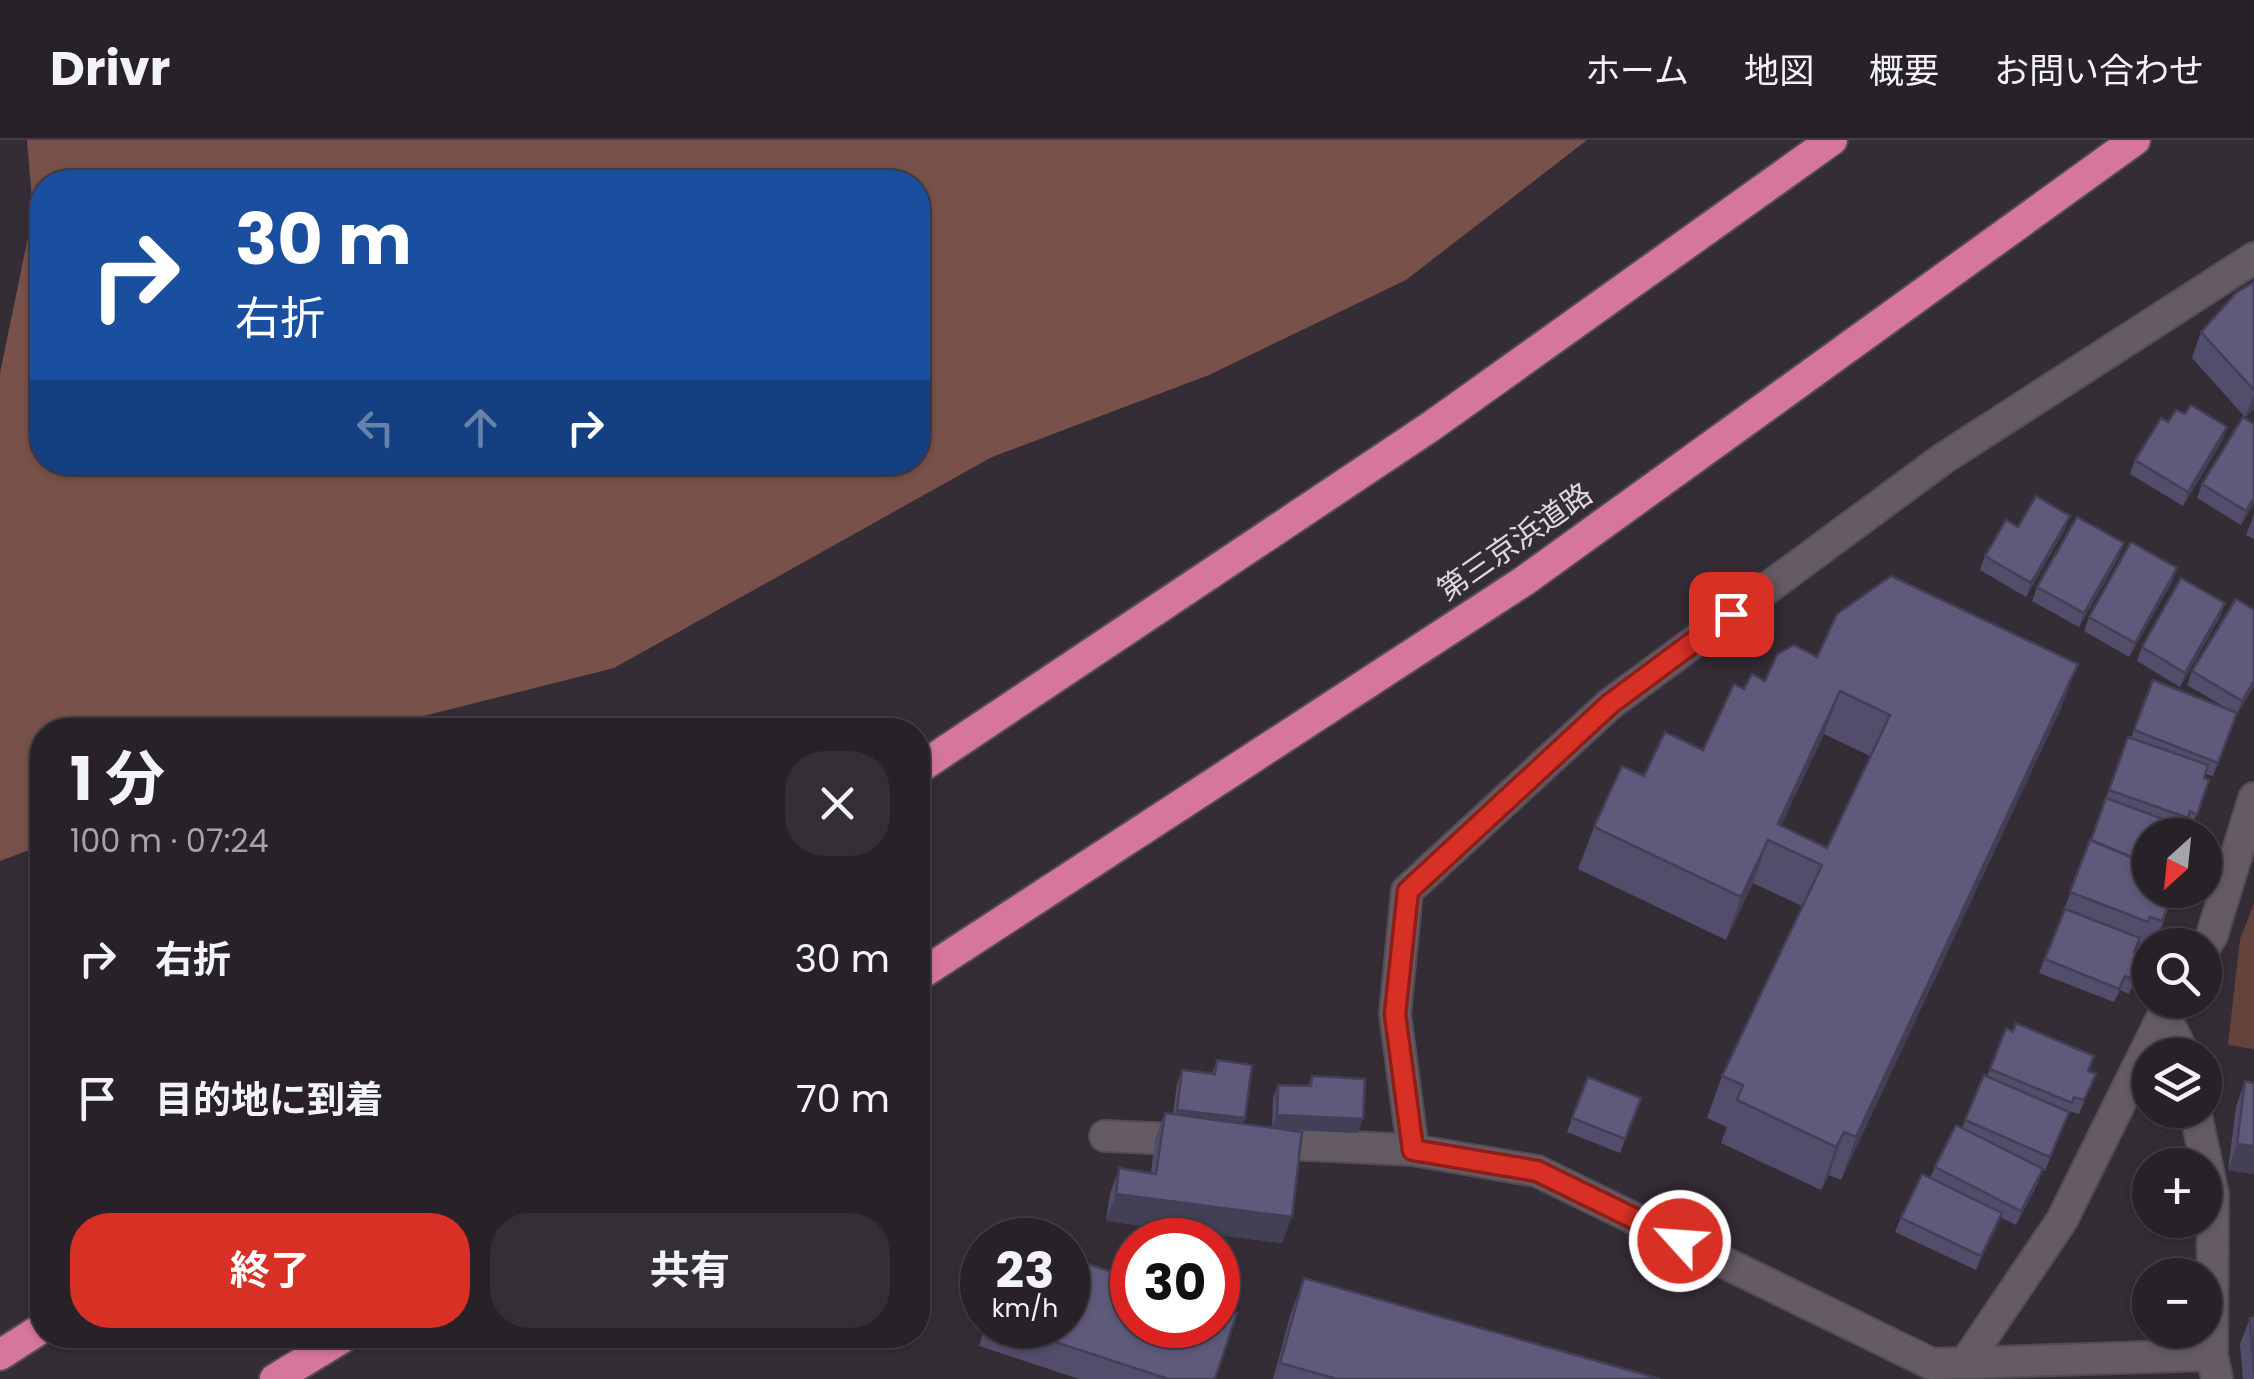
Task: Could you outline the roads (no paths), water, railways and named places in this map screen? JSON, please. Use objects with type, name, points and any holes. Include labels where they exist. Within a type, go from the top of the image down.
[{"type":"highway","points":[[930,762],[1430,427],[1832,140]]},
{"type":"highway","name":"第三京浜道路","points":[[930,968],[1524,581],[2136,140]]},
{"type":"highway","points":[[0,1354],[30,1335]]},
{"type":"highway","points":[[275,1379],[326,1348]]},
{"type":"street","points":[[1413,1150],[1395,1014],[1408,891],[1610,704],[1944,458],[2254,258]]},
{"type":"street","points":[[2214,928],[2254,798]]},
{"type":"street","points":[[1966,1362],[2062,1220],[2163,1018]]},
{"type":"street","points":[[1106,1136],[1413,1150],[1537,1171],[1927,1371],[1966,1362],[2214,1367],[2214,1194],[2200,1128]]}]
